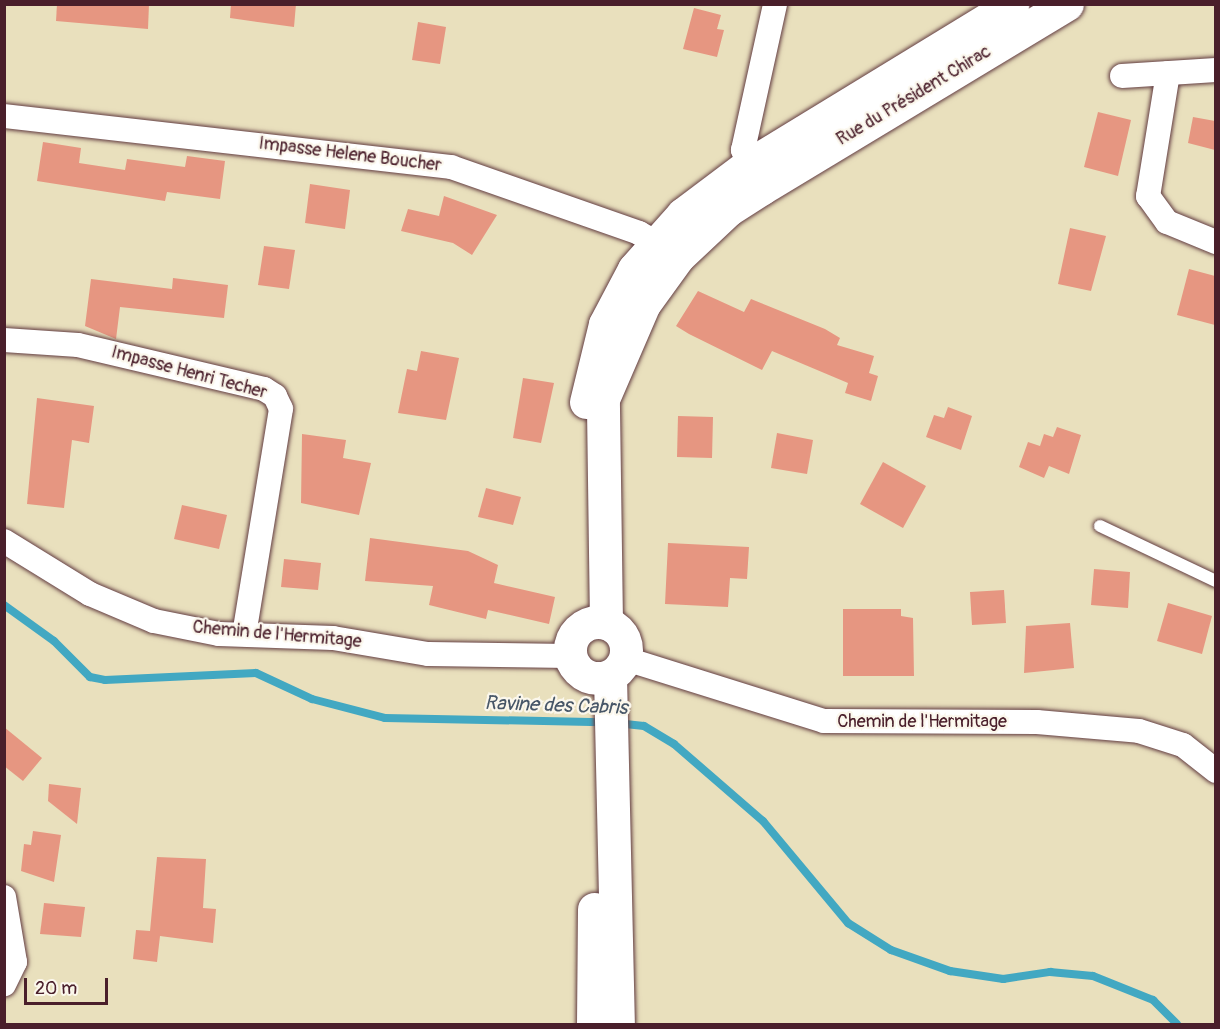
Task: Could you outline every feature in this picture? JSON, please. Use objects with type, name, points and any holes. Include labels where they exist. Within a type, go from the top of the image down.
[{"type":"main road","name":"Rue du Président Chirac","points":[[755,177],[1012,4]]},
{"type":"main road","name":"Rue du Président Chirac","points":[[755,177],[1067,4]]},
{"type":"main road","points":[[596,624],[581,457],[586,396],[605,324],[667,249],[755,177]]},
{"type":"main road","points":[[600,676],[573,637],[596,624],[621,633],[600,676],[603,784],[618,1024]]},
{"type":"main road","points":[[593,1024],[603,784]]},
{"type":"street","points":[[755,177],[743,150],[775,4]]},
{"type":"street","points":[[1122,76],[1215,70]]},
{"type":"street","points":[[1168,73],[1148,196],[1167,222],[1215,242]]},
{"type":"street","name":"Impasse Helene Boucher","points":[[4,117],[452,167],[667,249]]},
{"type":"street","name":"Impasse Henri Techer","points":[[4,340],[78,345],[275,396],[281,409],[244,634]]},
{"type":"street","name":"Chemin de l'Hermitage","points":[[4,542],[90,594],[154,621],[244,634],[333,638],[428,654],[600,676],[824,721],[1037,722],[1140,731],[1183,745],[1215,771]]},
{"type":"street","points":[[4,897],[15,962],[4,985]]},
{"type":"lane","points":[[1100,526],[1215,581]]},
{"type":"building","points":[[57,4],[149,4],[148,29],[56,21]]},
{"type":"building","points":[[231,4],[296,4],[294,27],[230,18]]},
{"type":"building","points":[[694,8],[721,15],[717,29],[724,30],[717,57],[683,49]]},
{"type":"building","points":[[418,22],[446,27],[440,64],[412,60]]},
{"type":"building","points":[[1098,112],[1131,120],[1118,176],[1084,167]]},
{"type":"building","points":[[1193,117],[1215,121],[1215,150],[1188,143]]},
{"type":"building","points":[[43,142],[81,148],[79,163],[125,170],[127,159],[185,167],[187,156],[225,161],[220,199],[167,192],[165,201],[37,181]]},
{"type":"building","points":[[310,184],[350,190],[345,229],[305,223]]},
{"type":"building","points":[[444,196],[497,215],[472,255],[453,243],[401,231],[408,209],[439,216]]},
{"type":"building","points":[[1070,228],[1106,236],[1091,291],[1058,284]]},
{"type":"building","points":[[264,246],[295,250],[289,289],[258,285]]},
{"type":"building","points":[[1189,269],[1215,276],[1215,325],[1177,315]]},
{"type":"building","points":[[173,278],[228,285],[224,318],[120,307],[116,339],[85,326],[91,279],[172,289]]},
{"type":"building","points":[[698,291],[744,312],[751,299],[825,329],[840,338],[837,345],[874,356],[869,373],[878,376],[871,401],[845,393],[848,383],[772,351],[762,370],[676,326]]},
{"type":"building","points":[[421,351],[459,358],[446,420],[398,413],[407,369],[417,371]]},
{"type":"building","points":[[523,378],[554,383],[541,443],[513,438]]},
{"type":"building","points":[[37,398],[94,406],[89,443],[72,440],[64,508],[27,504]]},
{"type":"building","points":[[948,407],[972,416],[961,450],[926,437],[934,415],[944,418]]},
{"type":"building","points":[[678,416],[713,417],[712,458],[677,457]]},
{"type":"building","points":[[1057,427],[1081,435],[1069,474],[1049,466],[1044,478],[1019,467],[1028,442],[1040,446],[1044,434],[1053,437]]},
{"type":"building","points":[[777,433],[813,440],[807,474],[771,468]]},
{"type":"building","points":[[302,434],[346,440],[343,458],[371,463],[359,515],[301,503]]},
{"type":"building","points":[[883,462],[926,486],[903,528],[860,504]]},
{"type":"building","points":[[486,488],[521,497],[513,525],[478,517]]},
{"type":"building","points":[[182,505],[227,515],[219,549],[174,539]]},
{"type":"building","points":[[370,538],[468,551],[498,565],[494,583],[555,597],[549,624],[488,610],[486,619],[429,605],[433,586],[365,581]]},
{"type":"building","points":[[668,543],[749,547],[747,579],[730,578],[728,607],[665,604]]},
{"type":"building","points":[[284,559],[321,563],[318,590],[281,587]]},
{"type":"building","points":[[1094,569],[1130,572],[1128,608],[1091,605]]},
{"type":"building","points":[[1004,590],[1006,623],[972,625],[970,592]]},
{"type":"building","points":[[1168,603],[1212,616],[1202,654],[1157,641]]},
{"type":"building","points":[[843,609],[901,609],[901,616],[913,618],[914,676],[843,676]]},
{"type":"building","points":[[1070,623],[1074,668],[1024,673],[1026,626]]},
{"type":"building","points":[[4,727],[42,758],[23,781],[4,766]]},
{"type":"building","points":[[49,784],[81,788],[77,824],[48,801]]},
{"type":"building","points":[[33,831],[61,835],[54,882],[21,871],[24,844],[31,845]]},
{"type":"building","points":[[157,857],[206,859],[203,908],[216,909],[213,943],[160,936],[157,962],[133,959],[136,930],[150,931]]},
{"type":"building","points":[[44,903],[85,907],[81,937],[40,934]]},
{"type":"waterway","name":"Ravine des Cabris","points":[[4,605],[54,641],[90,677],[105,680],[256,673],[312,699],[385,718],[603,722]]},
{"type":"waterway","name":"Ravine des Cabris","points":[[616,723],[644,726],[674,744],[763,821],[848,923],[891,950],[950,971],[1003,979],[1050,972],[1093,976],[1153,1000],[1177,1024]]}]
